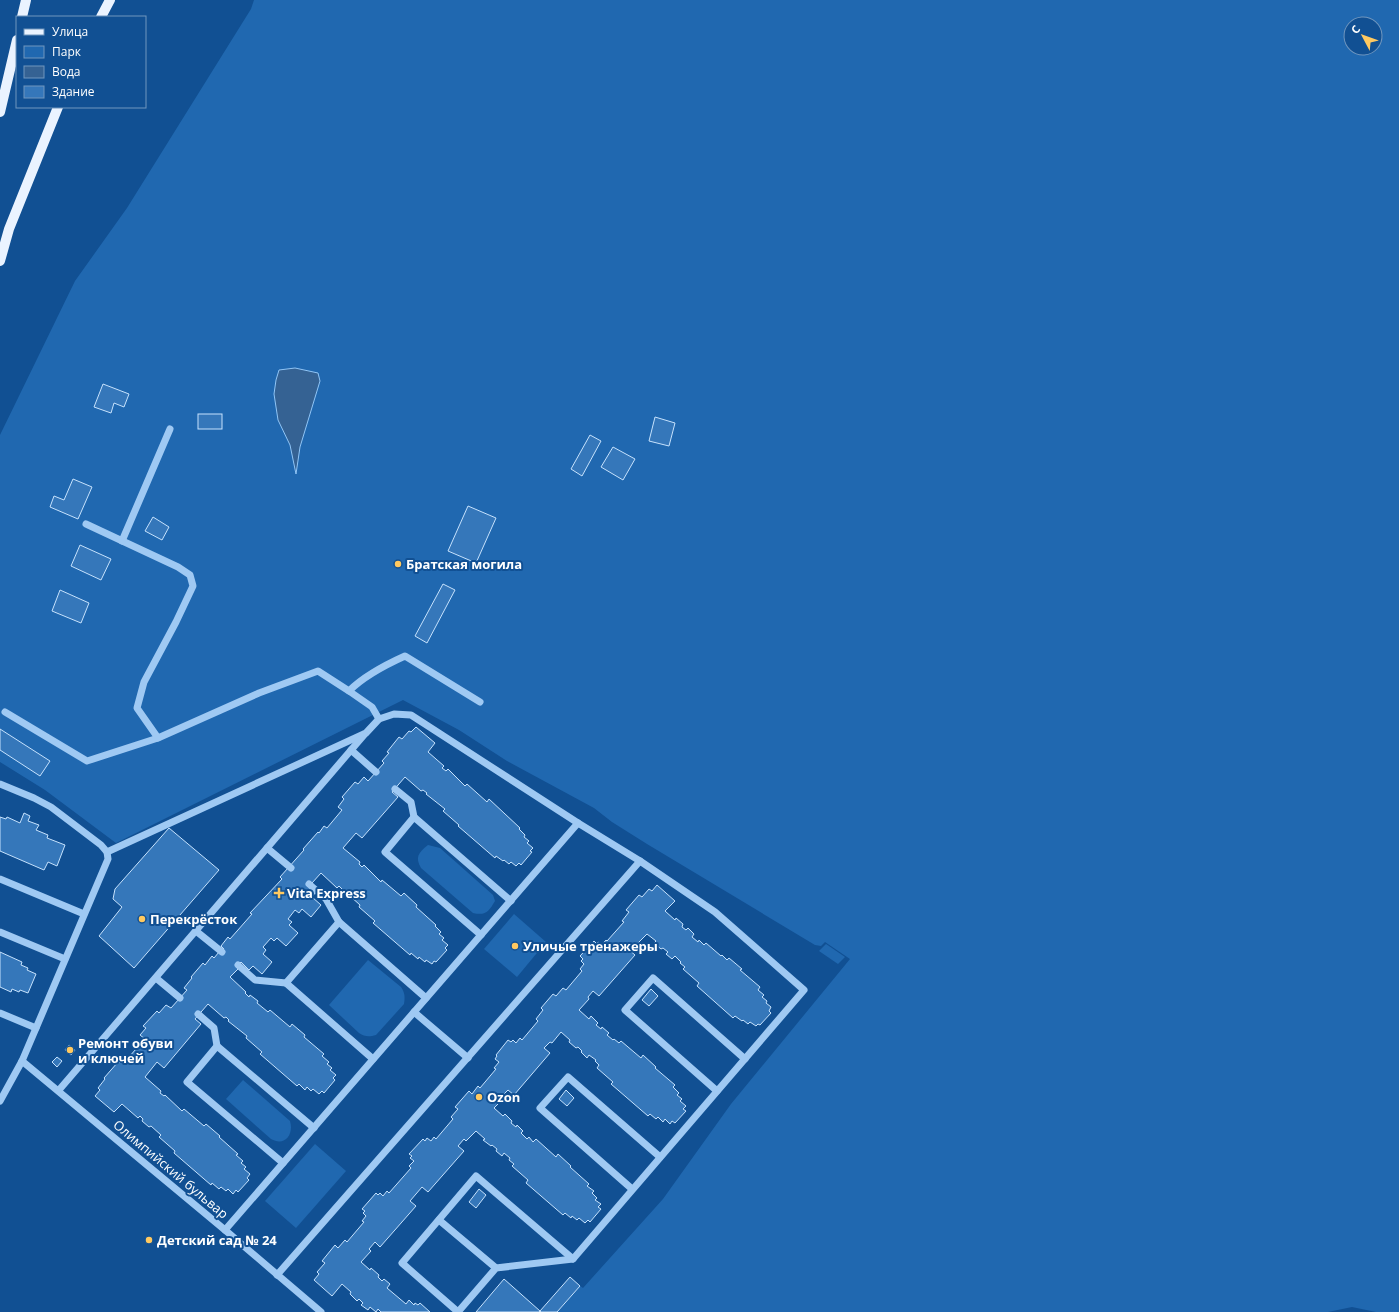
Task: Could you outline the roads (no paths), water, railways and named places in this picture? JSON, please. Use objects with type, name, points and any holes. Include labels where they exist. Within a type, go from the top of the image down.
[{"type":"main road","points":[[22,16],[26,0]]},
{"type":"main road","points":[[102,16],[110,0]]},
{"type":"main road","points":[[0,112],[16,44]]},
{"type":"main road","points":[[0,260],[9,230],[58,108]]},
{"type":"street","points":[[122,542],[170,429]]},
{"type":"street","points":[[86,524],[178,567],[190,575],[193,586],[176,622],[144,682],[137,708],[158,738]]},
{"type":"street","points":[[349,691],[357,683],[389,663],[405,656],[480,702]]},
{"type":"street","points":[[5,712],[87,761],[158,738],[259,693],[318,671],[372,707],[379,719]]},
{"type":"street","points":[[59,1090],[379,719],[394,714],[411,715],[578,823],[640,861],[715,912],[804,990],[572,1258],[496,1268],[458,1312],[402,1263],[476,1176],[572,1258]]},
{"type":"street","points":[[107,852],[366,733]]},
{"type":"street","points":[[351,750],[376,772]]},
{"type":"street","points":[[0,784],[34,798],[51,807],[101,845],[107,852],[108,858],[22,1061],[0,1101]]},
{"type":"street","points":[[395,789],[411,802],[414,817],[511,901]]},
{"type":"street","points":[[414,817],[384,852],[481,935]]},
{"type":"street","points":[[225,1230],[578,823]]},
{"type":"street","points":[[267,848],[291,868]]},
{"type":"street","points":[[278,1275],[640,861]]},
{"type":"street","points":[[0,879],[84,914]]},
{"type":"street","points":[[309,884],[326,899],[339,922],[426,998]]},
{"type":"street","points":[[286,983],[339,922]]},
{"type":"street","points":[[196,931],[222,952]]},
{"type":"street","points":[[0,932],[65,959]]},
{"type":"street","points":[[238,965],[255,980],[286,983],[373,1059]]},
{"type":"street","points":[[156,978],[180,998]]},
{"type":"street","points":[[717,1091],[624,1010],[653,978],[745,1059]]},
{"type":"street","points":[[0,1012],[36,1028]]},
{"type":"street","points":[[414,1012],[468,1058]]},
{"type":"street","points":[[198,1014],[214,1028],[217,1046],[314,1128]]},
{"type":"street","points":[[217,1046],[187,1082],[283,1163]]},
{"type":"street","name":"Олимпийский бульвар","points":[[22,1061],[59,1090],[321,1312]]},
{"type":"street","points":[[632,1189],[540,1108],[568,1076],[660,1157]]},
{"type":"street","points":[[439,1220],[496,1268]]},
{"type":"water","points":[[295,368],[318,373],[320,381],[300,447],[296,474],[290,445],[278,420],[274,394],[279,370]]},
{"type":"place","name":"Братская могила","points":[[398,564]]},
{"type":"place","name":"Vita Express","points":[[279,893]]},
{"type":"place","name":"Перекрёсток","points":[[142,919]]},
{"type":"place","name":"Уличые тренажеры","points":[[515,946]]},
{"type":"place","name":"Ремонт обуви и ключей","points":[[70,1050]]},
{"type":"place","name":"Ozon","points":[[479,1097]]},
{"type":"place","name":"Детский сад № 24","points":[[149,1240]]}]
